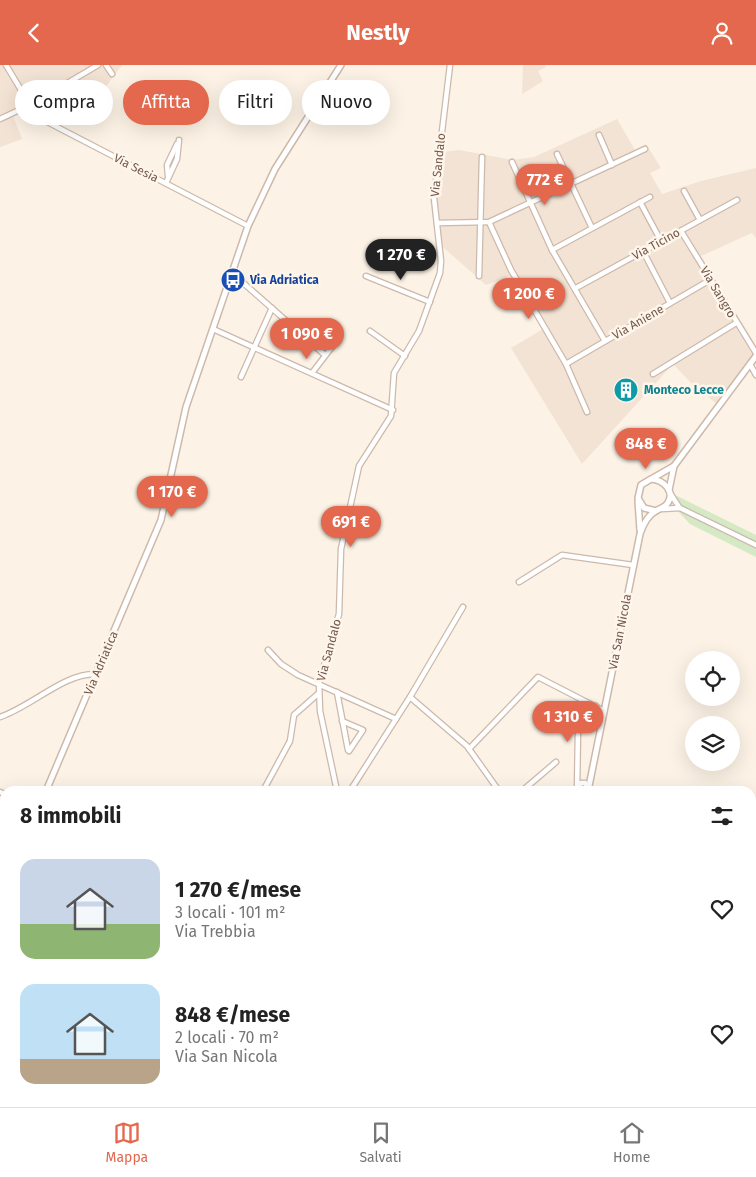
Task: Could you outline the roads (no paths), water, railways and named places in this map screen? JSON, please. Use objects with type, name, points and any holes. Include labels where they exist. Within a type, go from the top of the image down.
[{"type":"street","points":[[6,65],[15,82]]},
{"type":"street","points":[[72,80],[98,65]]},
{"type":"street","points":[[106,65],[112,74]]},
{"type":"street","name":"Via Adriatica","points":[[48,786],[161,520],[186,407],[248,226],[275,169],[341,65]]},
{"type":"street","name":"Via Sandalo","points":[[266,786],[290,741],[294,715],[319,693],[339,614],[341,549],[356,479],[367,451],[388,421],[393,410],[392,379],[419,331],[441,267],[434,198],[450,65]]},
{"type":"street","points":[[0,119],[15,112]]},
{"type":"street","name":"Via Sesia","points":[[53,125],[248,226]]},
{"type":"street","points":[[598,135],[612,165]]},
{"type":"street","points":[[166,183],[169,177],[177,159],[179,140],[167,165],[169,177]]},
{"type":"street","points":[[437,223],[489,222],[645,149]]},
{"type":"street","points":[[557,154],[592,228]]},
{"type":"street","points":[[479,277],[482,157]]},
{"type":"street","points":[[512,162],[552,250],[576,288],[605,341]]},
{"type":"street","points":[[684,191],[700,220]]},
{"type":"street","points":[[552,250],[650,197]]},
{"type":"street","name":"Via Ticino","points":[[576,288],[737,200]]},
{"type":"street","points":[[640,202],[661,241]]},
{"type":"street","points":[[489,222],[511,270],[566,363],[587,412]]},
{"type":"street","name":"Via Sangro","points":[[681,231],[756,354]]},
{"type":"street","points":[[643,251],[670,303]]},
{"type":"street","points":[[232,273],[324,355]]},
{"type":"street","points":[[366,276],[430,302]]},
{"type":"street","name":"Via Aniene","points":[[566,363],[710,280]]},
{"type":"street","points":[[242,377],[272,308]]},
{"type":"street","points":[[652,374],[736,323]]},
{"type":"street","points":[[212,329],[393,410]]},
{"type":"street","points":[[370,331],[405,356]]},
{"type":"street","points":[[312,373],[335,343]]},
{"type":"street","name":"Via San Nicola","points":[[640,534],[638,498],[641,485],[674,466],[756,354]]},
{"type":"street","points":[[750,364],[756,375]]},
{"type":"street","name":"Via San Nicola","points":[[589,786],[640,534],[646,521],[669,500],[674,466]]},
{"type":"street","points":[[652,479],[663,482],[680,508],[756,545]]},
{"type":"street","points":[[638,498],[644,508],[658,510],[680,508]]},
{"type":"street","points":[[520,582],[562,555],[634,565]]},
{"type":"street","points":[[353,786],[410,697],[463,607]]},
{"type":"street","points":[[268,651],[292,672],[320,683],[396,719]]},
{"type":"street","points":[[0,717],[26,706],[58,686],[80,677],[96,674]]},
{"type":"street","points":[[469,749],[538,677],[604,711]]},
{"type":"street","points":[[337,692],[342,721],[348,750],[350,751],[363,730],[342,721]]},
{"type":"street","points":[[319,693],[324,730],[336,786]]},
{"type":"street","points":[[410,697],[469,749],[495,786]]},
{"type":"street","name":"Via San Nicola","points":[[577,786],[578,731],[596,707]]},
{"type":"street","points":[[528,786],[556,762]]},
{"type":"place","name":"Via Adriatica","points":[[233,280]]},
{"type":"place","name":"Monteco Lecce","points":[[626,390]]}]
